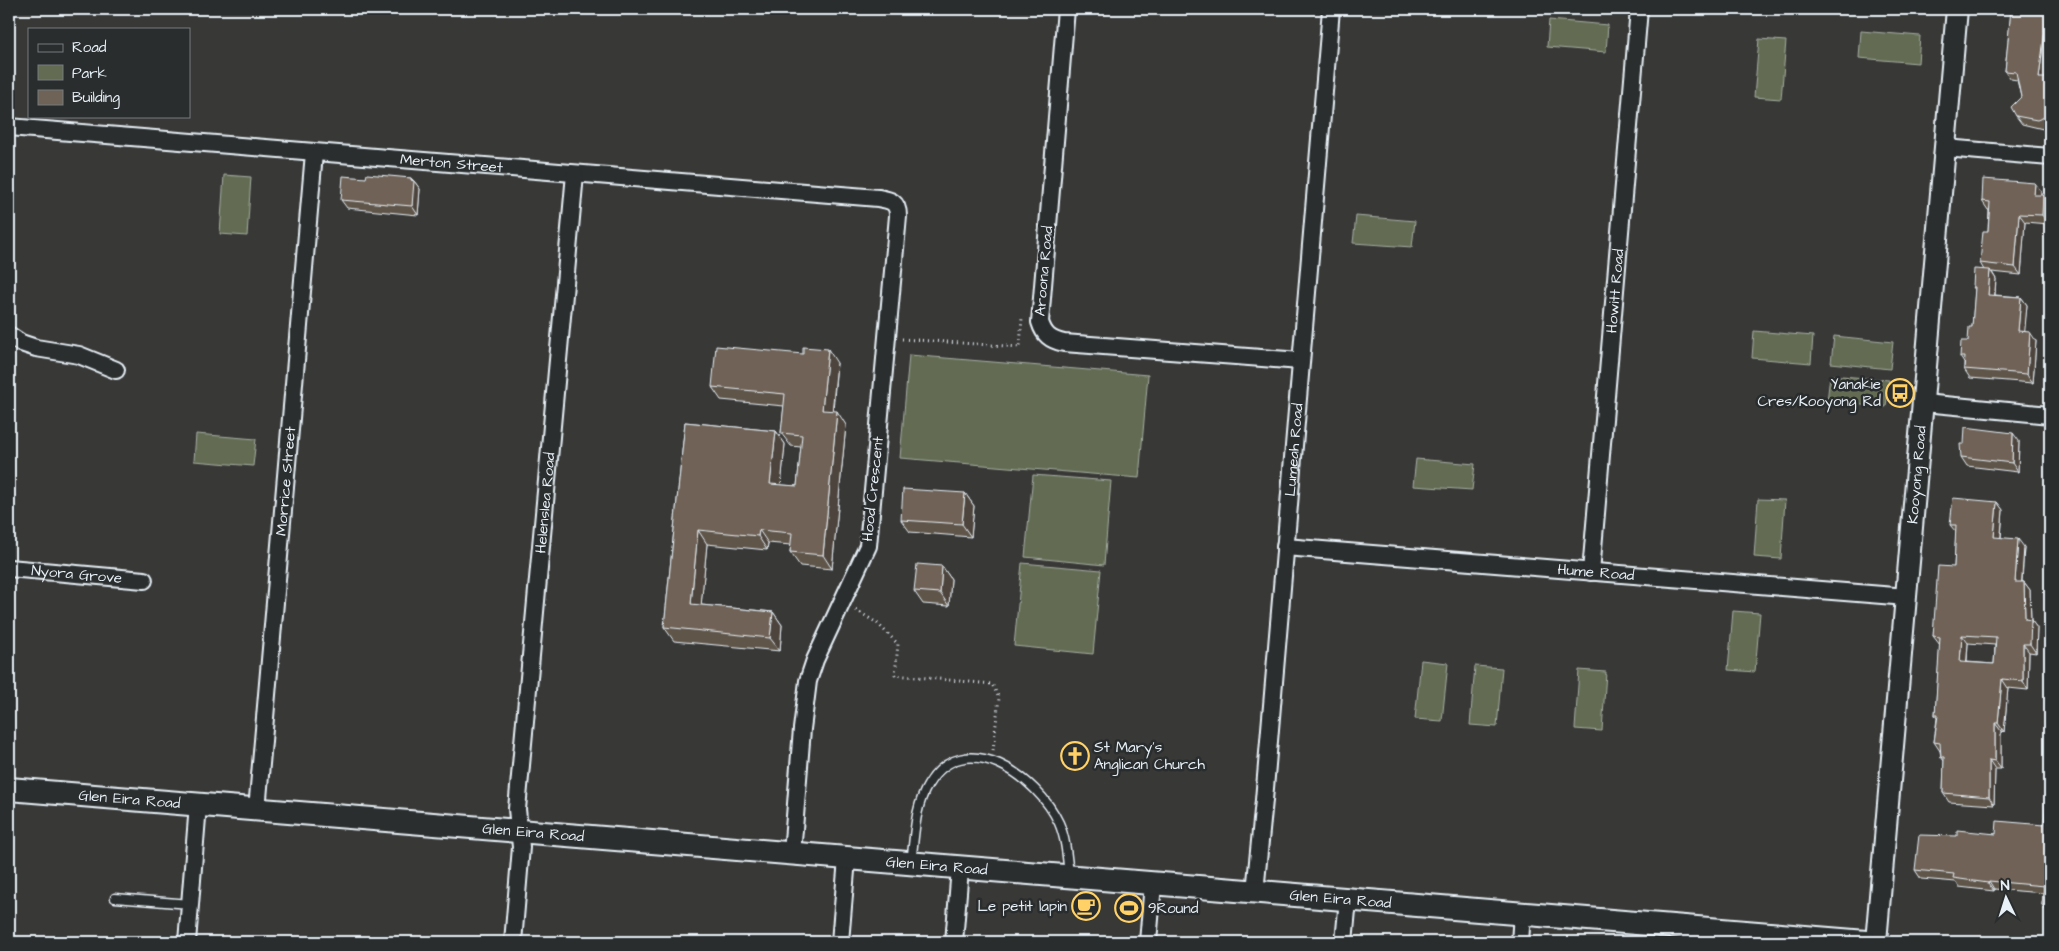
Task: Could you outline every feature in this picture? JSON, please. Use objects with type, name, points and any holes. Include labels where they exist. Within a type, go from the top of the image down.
[{"type":"main road","name":"Glen Eira Road","points":[[9,790],[1866,942]]},
{"type":"street","name":"Aroona Road","points":[[1066,9],[1040,322],[1043,332],[1050,338],[1064,343],[1301,361]]},
{"type":"street","name":"Lumeah Road","points":[[1255,892],[1331,9]]},
{"type":"street","name":"Howitt Road","points":[[1591,572],[1639,9]]},
{"type":"street","name":"Kooyong Road","points":[[1876,942],[1945,148],[1952,9]]},
{"type":"street","name":"Merton Street","points":[[9,127],[878,198],[894,202]]},
{"type":"street","points":[[1945,148],[2050,157]]},
{"type":"street","name":"Morrice Street","points":[[257,810],[314,153]]},
{"type":"street","name":"Helenslea Road","points":[[513,942],[521,847],[517,809],[575,174]]},
{"type":"street","name":"Hood Crescent","points":[[792,854],[802,729],[808,681],[815,660],[868,546],[898,216],[897,206],[894,202]]},
{"type":"street","points":[[9,335],[21,343],[36,348],[79,355],[116,370]]},
{"type":"street","points":[[1924,403],[2050,415]]},
{"type":"street","name":"Hume Road","points":[[1285,547],[1907,597]]},
{"type":"street","name":"Nyora Grove","points":[[9,568],[144,580]]},
{"type":"street","points":[[187,942],[198,805]]},
{"type":"street","points":[[840,942],[847,859]]},
{"type":"street","points":[[954,942],[960,868]]},
{"type":"street","points":[[1148,942],[1153,884]]},
{"type":"street","points":[[1344,942],[1348,900]]},
{"type":"street","points":[[1520,942],[1522,914]]},
{"type":"lane","points":[[911,864],[917,813],[922,798],[936,773],[944,765],[965,758],[992,760],[1002,764],[1030,785],[1051,810],[1059,823],[1063,837],[1069,877]]},
{"type":"lane","points":[[115,898],[190,904]]},
{"type":"path","points":[[888,337],[1020,347]]},
{"type":"path","points":[[842,602],[877,623],[898,644],[896,675],[992,684],[999,698],[992,760]]},
{"type":"green space","points":[[1549,20],[1608,25],[1606,52],[1547,47]]},
{"type":"green space","points":[[1861,31],[1920,36],[1918,63],[1859,58]]},
{"type":"green space","points":[[1759,39],[1786,41],[1781,99],[1754,97]]},
{"type":"green space","points":[[224,175],[251,177],[247,236],[220,234]]},
{"type":"green space","points":[[1356,216],[1415,221],[1412,247],[1353,243]]},
{"type":"green space","points":[[1754,331],[1813,336],[1811,363],[1752,358]]},
{"type":"green space","points":[[1834,336],[1893,342],[1890,369],[1831,363]]},
{"type":"green space","points":[[909,355],[1148,375],[1139,478],[900,458]]},
{"type":"green space","points":[[1830,375],[1889,380],[1886,407],[1827,402]]},
{"type":"green space","points":[[196,434],[256,439],[253,466],[194,461]]},
{"type":"green space","points":[[1416,459],[1475,464],[1472,490],[1413,486]]},
{"type":"green space","points":[[1033,475],[1111,481],[1104,565],[1025,557]]},
{"type":"green space","points":[[1758,499],[1785,500],[1781,559],[1754,557]]},
{"type":"green space","points":[[1022,563],[1101,570],[1093,654],[1014,646]]},
{"type":"green space","points":[[1733,611],[1760,613],[1755,672],[1728,670]]},
{"type":"green space","points":[[1421,660],[1448,663],[1442,721],[1415,719]]},
{"type":"green space","points":[[1475,666],[1502,668],[1497,727],[1470,725]]},
{"type":"green space","points":[[1579,670],[1606,672],[1602,731],[1575,729]]},
{"type":"building","points":[[2011,9],[2050,9],[2050,14],[2047,14],[2039,78],[2050,78],[2050,115],[2037,120],[2016,116],[2011,107],[2021,97],[2016,72],[2005,71]]},
{"type":"building","points":[[367,174],[411,178],[414,181],[412,206],[341,200],[343,176],[366,178]]},
{"type":"building","points":[[1983,179],[2035,183],[2034,195],[2043,195],[2042,215],[2019,214],[2015,267],[1980,263],[1983,231],[1988,231],[1990,202],[1982,201]]},
{"type":"building","points":[[1974,269],[1990,270],[1988,295],[2021,297],[2018,331],[2030,332],[2027,374],[1964,369],[1965,357],[1960,357],[1961,341],[1968,341],[1969,327],[1972,327],[1975,287],[1973,287]]},
{"type":"building","points":[[716,346],[803,354],[803,347],[828,349],[822,410],[837,411],[823,555],[790,552],[792,533],[759,530],[758,536],[698,530],[691,604],[773,612],[770,638],[664,627],[685,422],[776,431],[770,484],[797,486],[802,435],[781,433],[785,394],[712,387]]},
{"type":"building","points":[[1965,427],[2013,433],[2012,463],[1961,457],[1960,444],[1964,444]]},
{"type":"building","points":[[903,489],[965,493],[962,524],[901,520]]},
{"type":"building","points":[[1953,498],[1997,502],[1994,537],[2018,539],[2015,582],[2024,582],[2025,619],[2031,620],[2030,644],[2023,644],[2023,681],[2002,679],[1998,723],[1995,723],[1995,761],[1989,760],[1989,797],[1943,793],[1944,757],[1941,757],[1940,743],[1934,742],[1938,715],[1935,715],[1940,637],[1933,636],[1938,566],[1954,567],[1956,525],[1950,525]],"holes":[[[1962,635],[1996,637],[1994,664],[1960,662]]]},
{"type":"building","points":[[917,564],[942,566],[940,593],[914,591]]},
{"type":"building","points":[[2047,771],[2050,771],[2050,906],[2042,905],[2044,886],[1989,881],[1988,883],[1953,878],[1954,874],[1915,870],[1919,835],[1957,836],[1957,830],[1996,834],[1997,821],[2044,825]]},
{"type":"place","name":"Yanakie Cres/Kooyong Rd","points":[[1900,393]]},
{"type":"place","name":"St Mary's Anglican Church","points":[[1075,756]]},
{"type":"place","name":"Le petit lapin","points":[[1086,906]]},
{"type":"place","name":"9Round","points":[[1129,908]]}]
